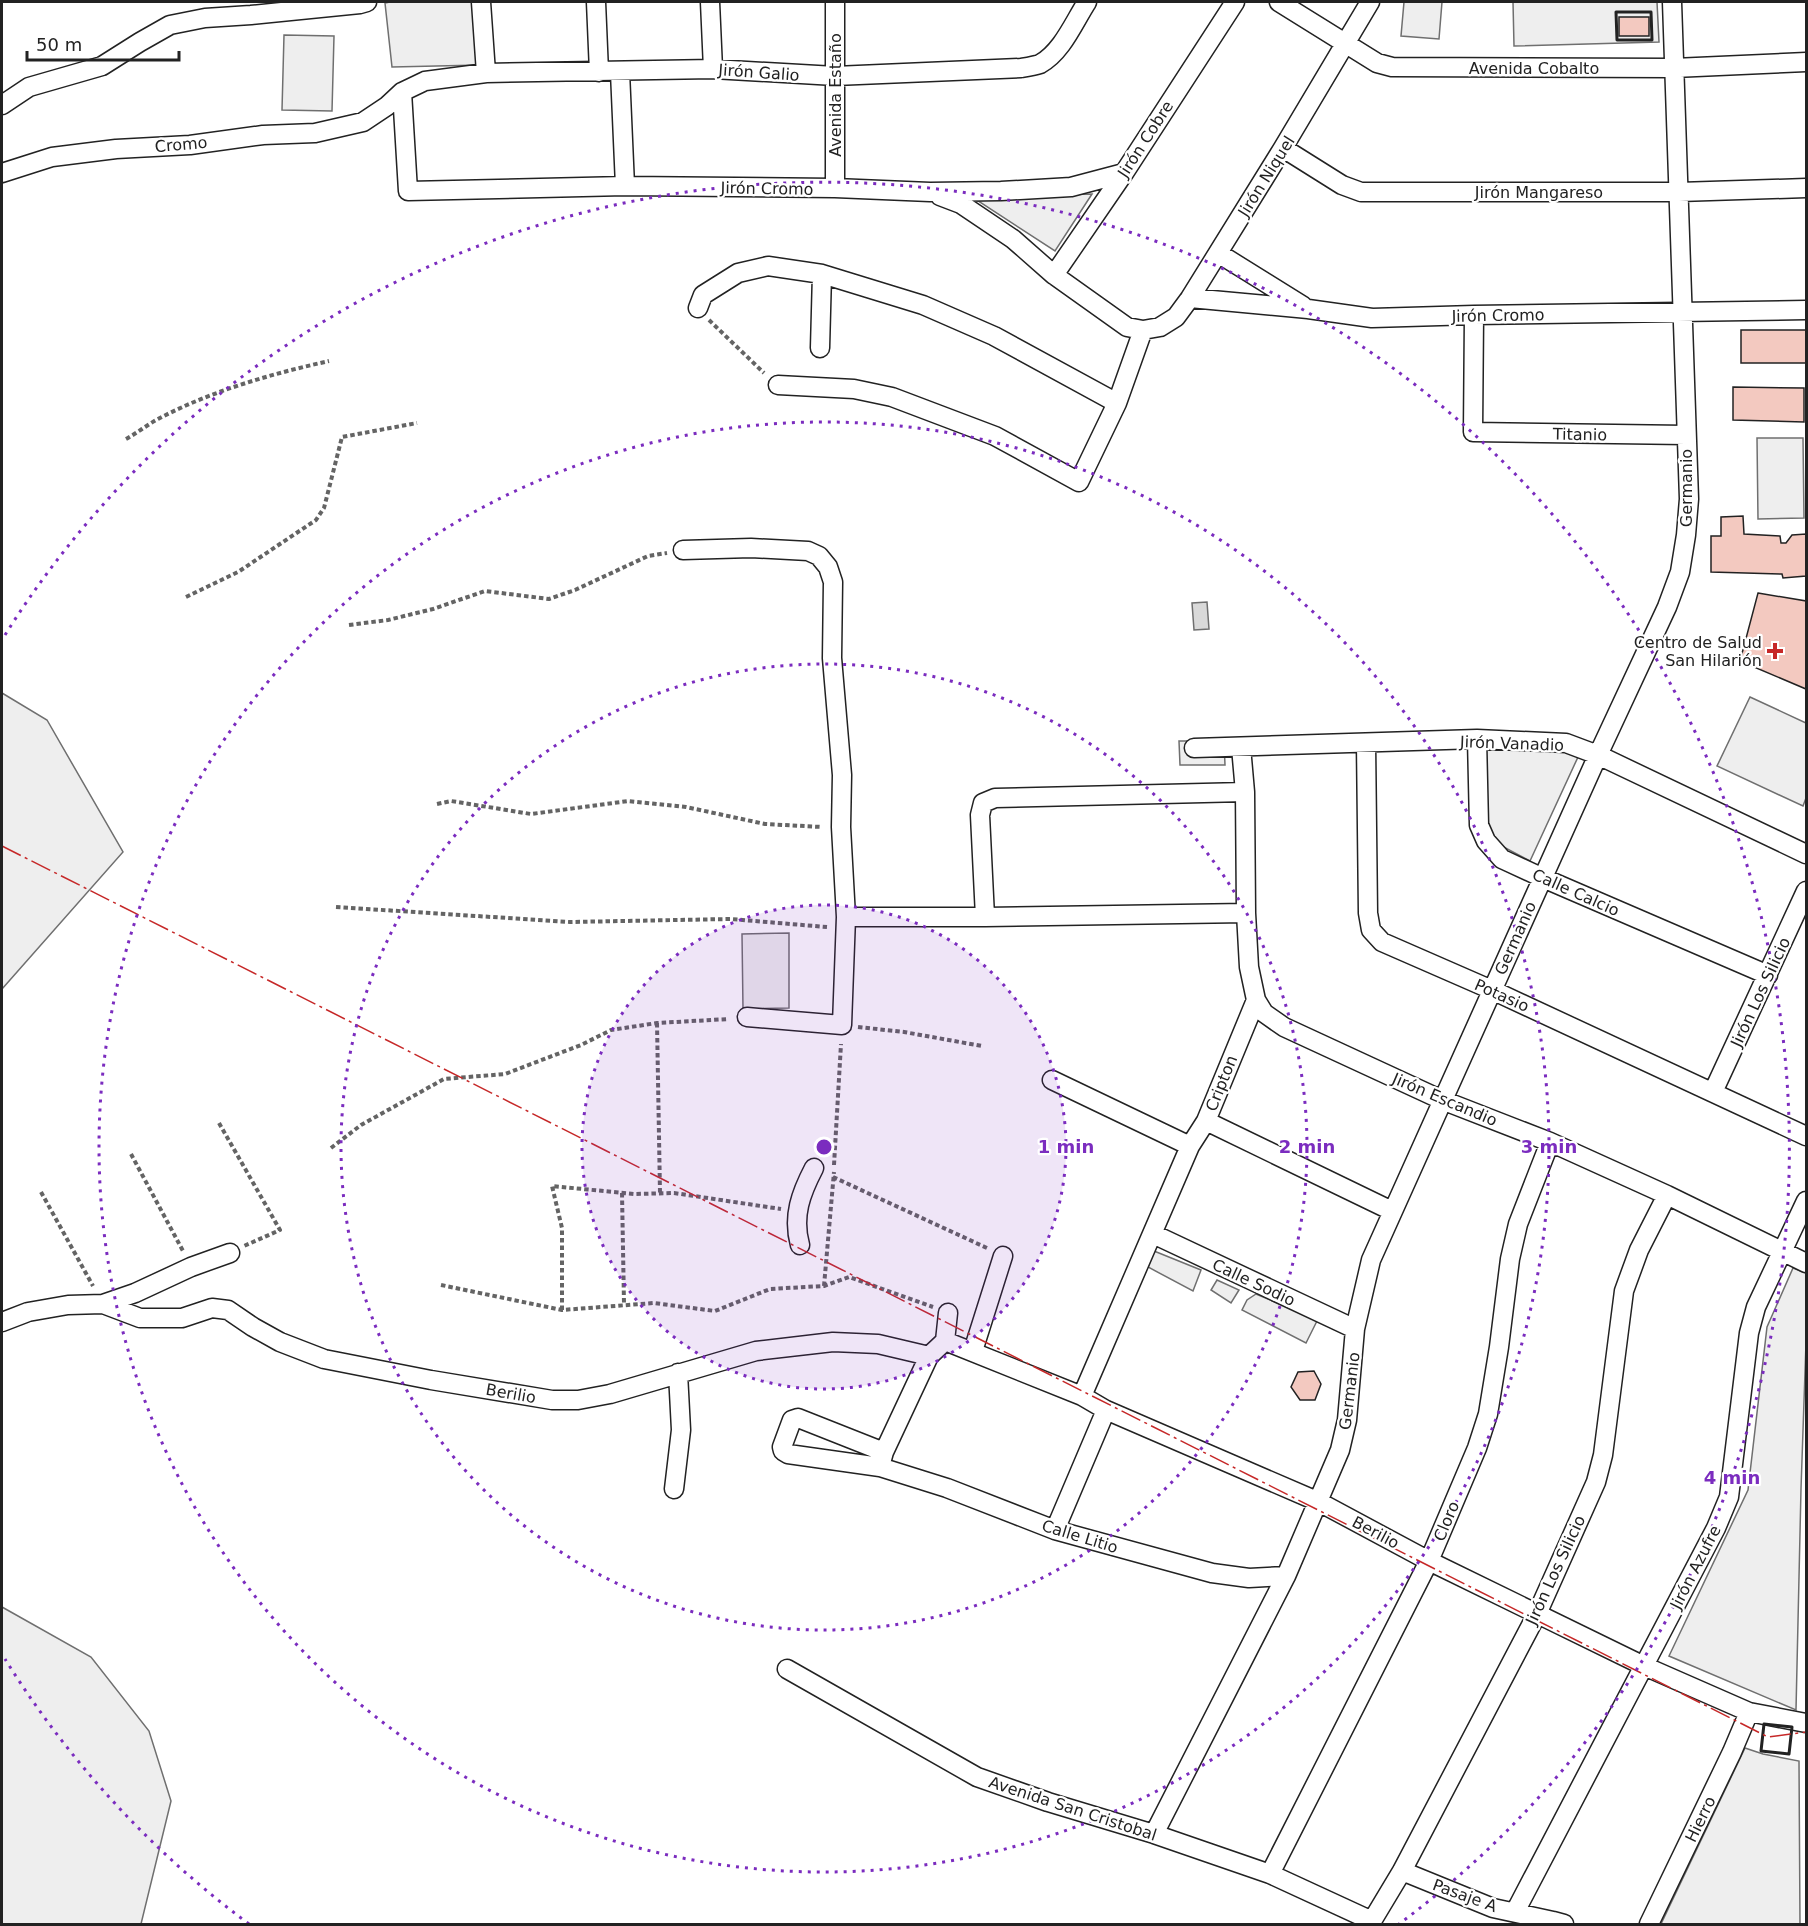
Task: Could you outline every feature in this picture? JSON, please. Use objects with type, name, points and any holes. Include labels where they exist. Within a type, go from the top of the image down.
[{"type":"street","points":[[2,105],[29,87],[102,66],[170,25],[205,18],[367,2]]},
{"type":"street","points":[[481,2],[486,73]]},
{"type":"street","points":[[596,2],[599,72]]},
{"type":"street","points":[[710,2],[713,69]]},
{"type":"street","name":"Avenida Estaño","points":[[835,188],[836,2]]},
{"type":"street","name":"Jirón Galio","points":[[363,122],[387,106],[402,92],[424,81],[486,73],[713,69],[835,76],[1021,68],[1038,64],[1051,56],[1087,2]]},
{"type":"street","name":"Jirón Cobre","points":[[1054,275],[1124,173],[1235,2]]},
{"type":"street","name":"Avenida Cobalto","points":[[1279,2],[1377,63],[1392,67],[1674,68],[1806,62]]},
{"type":"street","name":"Jirón Niquel","points":[[1143,330],[1160,327],[1176,317],[1190,298],[1347,44],[1370,2]]},
{"type":"street","name":"Germanio","points":[[1154,1834],[1286,1576],[1319,1502],[1340,1450],[1347,1420],[1355,1329],[1371,1260],[1491,990],[1647,652],[1680,572],[1689,499],[1672,2]]},
{"type":"street","points":[[620,72],[625,186]]},
{"type":"street","name":"Jirón Cromo","points":[[402,92],[408,191],[625,186],[835,188],[930,192],[1037,190],[1071,187],[1124,173]]},
{"type":"street","name":"Cromo","points":[[2,173],[52,158],[116,149],[190,145],[263,135],[315,133],[363,122]]},
{"type":"street","name":"Jirón Mangareso","points":[[1283,148],[1342,185],[1361,192],[1679,192],[1806,188]]},
{"type":"street","points":[[778,385],[854,389],[892,397],[995,436],[1080,482],[1117,403],[1143,330],[1127,327],[1054,275],[1013,239],[961,204],[930,192]]},
{"type":"street","points":[[1218,253],[1308,309]]},
{"type":"street","points":[[698,308],[703,295],[738,273],[768,266],[822,274],[923,304],[994,336],[1117,403]]},
{"type":"street","points":[[820,348],[822,274]]},
{"type":"street","name":"Jirón Cromo","points":[[1190,298],[1308,309],[1372,318],[1806,310]]},
{"type":"street","name":"Titanio","points":[[1474,315],[1473,432],[1686,435]]},
{"type":"street","points":[[683,550],[751,548],[808,551],[819,556],[828,567],[833,582],[832,658],[842,775],[841,827],[846,923],[842,1025],[747,1017]]},
{"type":"street","name":"Jirón Vanadio","points":[[1194,748],[1477,739],[1566,743],[1598,755],[1806,854]]},
{"type":"street","name":"Calle Calcio","points":[[1477,739],[1479,825],[1486,841],[1502,859],[1768,975]]},
{"type":"street","name":"Potasio","points":[[1366,743],[1368,913],[1371,930],[1382,942],[1806,1136]]},
{"type":"street","points":[[1241,747],[1245,792],[1249,967],[1256,1000]]},
{"type":"street","points":[[985,917],[980,815],[983,803],[995,798],[1245,792]]},
{"type":"street","name":"Jirón Los Silicio","points":[[1713,1092],[1806,891]]},
{"type":"street","points":[[846,923],[985,917],[1246,913]]},
{"type":"street","name":"Jirón Escandio","points":[[1256,1000],[1264,1013],[1284,1027],[1442,1100],[1550,1142],[1667,1194],[1806,1263]]},
{"type":"street","name":"Cripton","points":[[1082,1396],[1190,1146],[1206,1121],[1256,1000]]},
{"type":"street","points":[[1052,1080],[1190,1146]]},
{"type":"street","points":[[1206,1121],[1392,1211]]},
{"type":"street","name":"Cloro","points":[[1270,1874],[1430,1561],[1477,1448],[1488,1414],[1510,1259],[1518,1224],[1550,1142]]},
{"type":"street","points":[[800,1245],[796,1231],[797,1211],[806,1183],[814,1168]]},
{"type":"street","name":"Jirón Los Silicio","points":[[1372,1921],[1402,1871],[1537,1614],[1596,1482],[1603,1455],[1624,1291],[1639,1250],[1667,1194]]},
{"type":"street","name":"Jirón Azufre","points":[[1515,1912],[1716,1528],[1729,1497],[1749,1333],[1756,1307],[1806,1200]]},
{"type":"street","name":"Calle Sodio","points":[[1153,1234],[1355,1329]]},
{"type":"street","points":[[2,1322],[28,1312],[68,1305],[104,1304],[230,1253]]},
{"type":"street","points":[[973,1351],[1004,1256]]},
{"type":"street","name":"Berilio","points":[[104,1304],[140,1318],[182,1318],[212,1308],[228,1310],[279,1342],[324,1359],[552,1400],[578,1400],[610,1394],[678,1372],[756,1351],[833,1342],[878,1344],[928,1356]]},
{"type":"street","points":[[882,1459],[928,1356],[945,1341],[948,1313]]},
{"type":"street","name":"Berilio","points":[[945,1341],[1082,1396],[1106,1410],[1319,1502],[1430,1561],[1644,1666],[1749,1712],[1806,1723]]},
{"type":"street","points":[[674,1489],[681,1430],[678,1372]]},
{"type":"street","points":[[1055,1530],[1106,1410]]},
{"type":"street","points":[[798,1418],[882,1459],[788,1454],[783,1451],[782,1447],[792,1420],[798,1418]]},
{"type":"street","name":"Calle Litio","points":[[882,1459],[947,1488],[1055,1530],[1212,1573],[1249,1578],[1286,1576]]},
{"type":"street","name":"Avenida San Cristobal","points":[[787,1669],[977,1777],[1270,1874],[1372,1921]]},
{"type":"street","name":"Hierro","points":[[1649,1924],[1749,1712]]},
{"type":"street","name":"Pasaje A","points":[[1402,1871],[1493,1908],[1564,1924]]},
{"type":"path","points":[[698,308],[778,385]]},
{"type":"path","points":[[126,439],[158,419],[213,394],[278,373],[329,361]]},
{"type":"path","points":[[186,597],[238,572],[316,520],[324,508],[342,437],[417,423]]},
{"type":"path","points":[[349,625],[388,620],[433,609],[485,591],[549,599],[575,590],[648,556],[683,550]]},
{"type":"path","points":[[437,804],[451,801],[531,814],[628,801],[686,807],[765,824],[841,827]]},
{"type":"path","points":[[336,907],[570,922],[730,919],[846,923]]},
{"type":"path","points":[[331,1148],[361,1125],[444,1079],[505,1074],[581,1045],[611,1030],[657,1023],[747,1017]]},
{"type":"path","points":[[657,1023],[660,1193]]},
{"type":"path","points":[[824,1286],[834,1178],[842,1025],[904,1032],[981,1046]]},
{"type":"path","points":[[219,1123],[280,1230],[230,1253]]},
{"type":"path","points":[[131,1154],[191,1267]]},
{"type":"path","points":[[814,1168],[1004,1256]]},
{"type":"path","points":[[562,1310],[561,1228],[552,1186],[622,1193],[674,1193],[797,1211]]},
{"type":"path","points":[[40,1192],[104,1304]]},
{"type":"path","points":[[622,1193],[624,1305]]},
{"type":"path","points":[[441,1285],[562,1310],[654,1303],[715,1311],[770,1289],[824,1286],[849,1277],[948,1313]]},
{"type":"shaded area","points":[[475,2],[481,65],[392,67],[385,3]]},
{"type":"shaded area","points":[[1404,2],[1442,2],[1439,39],[1401,36]]},
{"type":"shaded area","points":[[1513,2],[1657,2],[1659,42],[1514,46]]},
{"type":"shaded area","points":[[284,35],[334,36],[332,111],[282,110]]},
{"type":"shaded area","points":[[1092,194],[1055,251],[972,197]]},
{"type":"shaded area","points":[[1757,438],[1803,438],[1804,518],[1758,519]]},
{"type":"shaded area","points":[[1207,602],[1209,629],[1194,630],[1192,603]]},
{"type":"shaded area","points":[[2,693],[47,720],[123,852],[2,989]]},
{"type":"shaded area","points":[[1750,697],[1806,723],[1806,798],[1803,806],[1717,766]]},
{"type":"shaded area","points":[[1479,735],[1566,742],[1578,757],[1530,861],[1496,843],[1487,830]]},
{"type":"shaded area","points":[[1179,741],[1224,741],[1225,765],[1180,765]]},
{"type":"shaded area","points":[[789,933],[789,1008],[743,1009],[742,934]]},
{"type":"shaded area","points":[[1154,1251],[1201,1270],[1193,1291],[1148,1267]]},
{"type":"shaded area","points":[[1793,1268],[1806,1273],[1796,1710],[1669,1656],[1748,1490],[1767,1327]]},
{"type":"shaded area","points":[[1217,1280],[1239,1290],[1231,1303],[1211,1290]]},
{"type":"shaded area","points":[[1256,1294],[1315,1319],[1317,1321],[1306,1343],[1242,1310],[1247,1300]]},
{"type":"shaded area","points":[[2,1607],[91,1657],[149,1731],[171,1801],[141,1924],[2,1924]]},
{"type":"shaded area","points":[[1745,1748],[1799,1761],[1800,1924],[1661,1924]]},
{"type":"building","points":[[1619,17],[1649,17],[1649,36],[1619,36]]},
{"type":"building","points":[[1741,330],[1806,330],[1806,363],[1741,363]]},
{"type":"building","points":[[1733,387],[1804,388],[1804,422],[1733,420]]},
{"type":"building","points":[[1743,516],[1744,534],[1780,536],[1781,543],[1786,543],[1792,535],[1806,534],[1806,576],[1783,578],[1782,574],[1711,572],[1711,536],[1721,536],[1721,517]]},
{"type":"building","name":"Centro de Salud San Hilarión","points":[[1758,593],[1806,601],[1806,689],[1740,661]]},
{"type":"building","points":[[1314,1371],[1321,1384],[1315,1400],[1300,1400],[1291,1387],[1298,1372]]},
{"type":"wall","points":[[1616,12],[1651,12],[1652,40],[1617,40],[1616,12]]},
{"type":"wall","points":[[1764,1724],[1792,1727],[1789,1754],[1761,1751],[1764,1724]]},
{"type":"power","points":[[2,846],[1768,1737],[1806,1732]]},
{"type":"place","name":"Centro de Salud San Hilarión","points":[[1775,651]]}]
